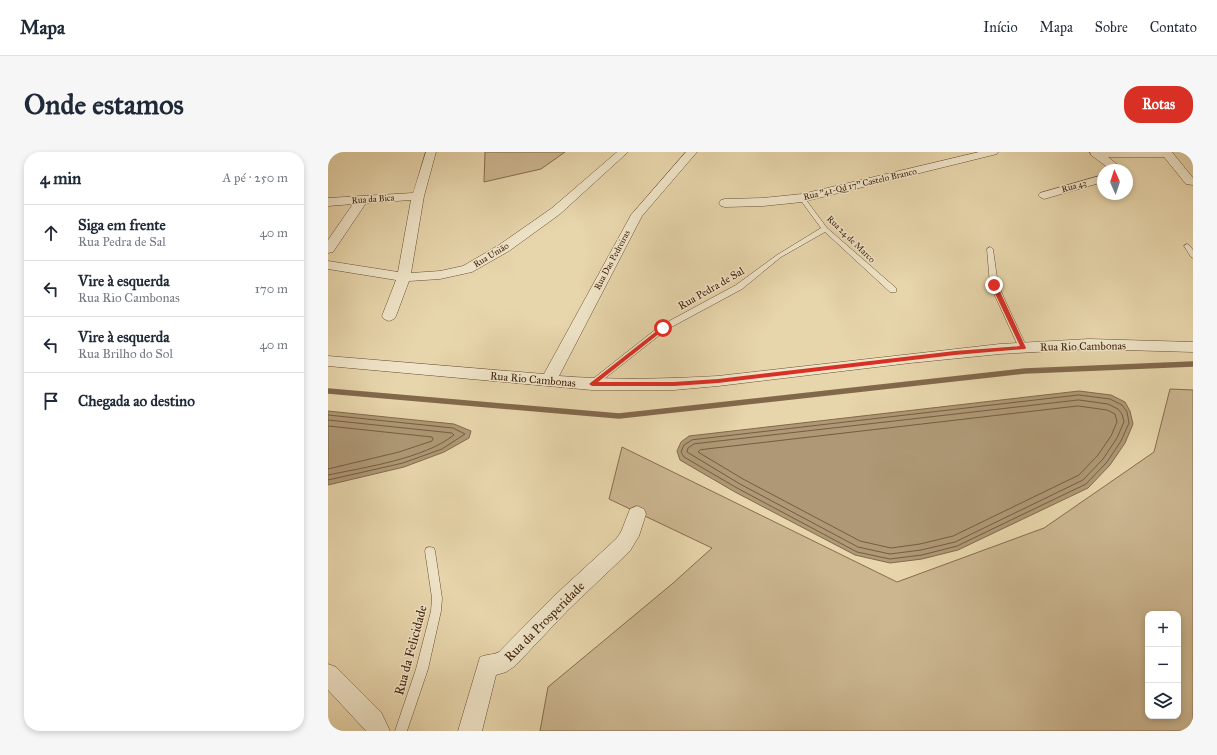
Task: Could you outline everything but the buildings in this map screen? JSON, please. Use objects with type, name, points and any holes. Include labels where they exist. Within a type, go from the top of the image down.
[{"type":"street","points":[[389,316],[404,276],[418,196],[431,152]]},
{"type":"street","name":"Rua União","points":[[328,265],[404,276],[456,273],[467,269],[487,259],[556,211],[623,152]]},
{"type":"street","name":"Rua Das Pedreiras","points":[[549,380],[637,215],[692,152]]},
{"type":"street","name":"Rua \"41-Qd 17\" Castelo Branco","points":[[725,203],[763,202],[802,198],[993,152]]},
{"type":"street","points":[[1095,153],[1166,153],[1190,182]]},
{"type":"street","points":[[1095,153],[1110,164]]},
{"type":"street","name":"Rua 43","points":[[1044,195],[1097,180]]},
{"type":"street","name":"Rua da Bica","points":[[328,202],[418,196]]},
{"type":"street","points":[[328,249],[362,200]]},
{"type":"street","name":"Rua Rio Cambonas","points":[[328,361],[592,384],[674,384],[718,381],[955,353],[1023,348],[1089,344],[1193,347]]},
{"type":"street","name":"Rua da Prosperidade","points":[[470,731],[488,664],[494,665],[503,662],[571,593],[617,552],[629,536],[637,514]]},
{"type":"street","points":[[328,675],[373,720],[378,731]]},
{"type":"lane","name":"Rua 24 de Marco","points":[[802,198],[825,229],[893,290]]},
{"type":"lane","name":"Rua Pedra de Sal","points":[[592,384],[663,328],[739,287],[779,256],[825,229]]},
{"type":"lane","points":[[1187,246],[1193,256]]},
{"type":"lane","points":[[990,249],[994,285],[1023,348]]},
{"type":"lane","name":"Rua da Felicidade","points":[[401,731],[422,669],[436,611],[437,598],[430,550]]},
{"type":"shaded area","points":[[485,152],[565,152],[541,169],[484,182]]},
{"type":"shaded area","points":[[1170,389],[1193,390],[1193,731],[540,731],[548,687],[672,584],[712,548],[609,499],[622,447],[897,582],[1044,528],[1154,452]]},
{"type":"water","points":[[1079,391],[1111,395],[1125,402],[1130,411],[1133,424],[1125,443],[1110,465],[1088,488],[958,550],[922,559],[890,563],[855,555],[735,492],[680,460],[677,451],[681,442],[689,436]]},
{"type":"water","points":[[328,411],[454,424],[471,431],[469,438],[444,452],[404,467],[328,485]]},
{"type":"waterway","points":[[328,391],[619,416],[1025,371],[1193,364]]},
{"type":"route","points":[[663,328],[645,340],[592,384],[674,384],[718,381],[955,353],[1023,348],[994,285]]}]
